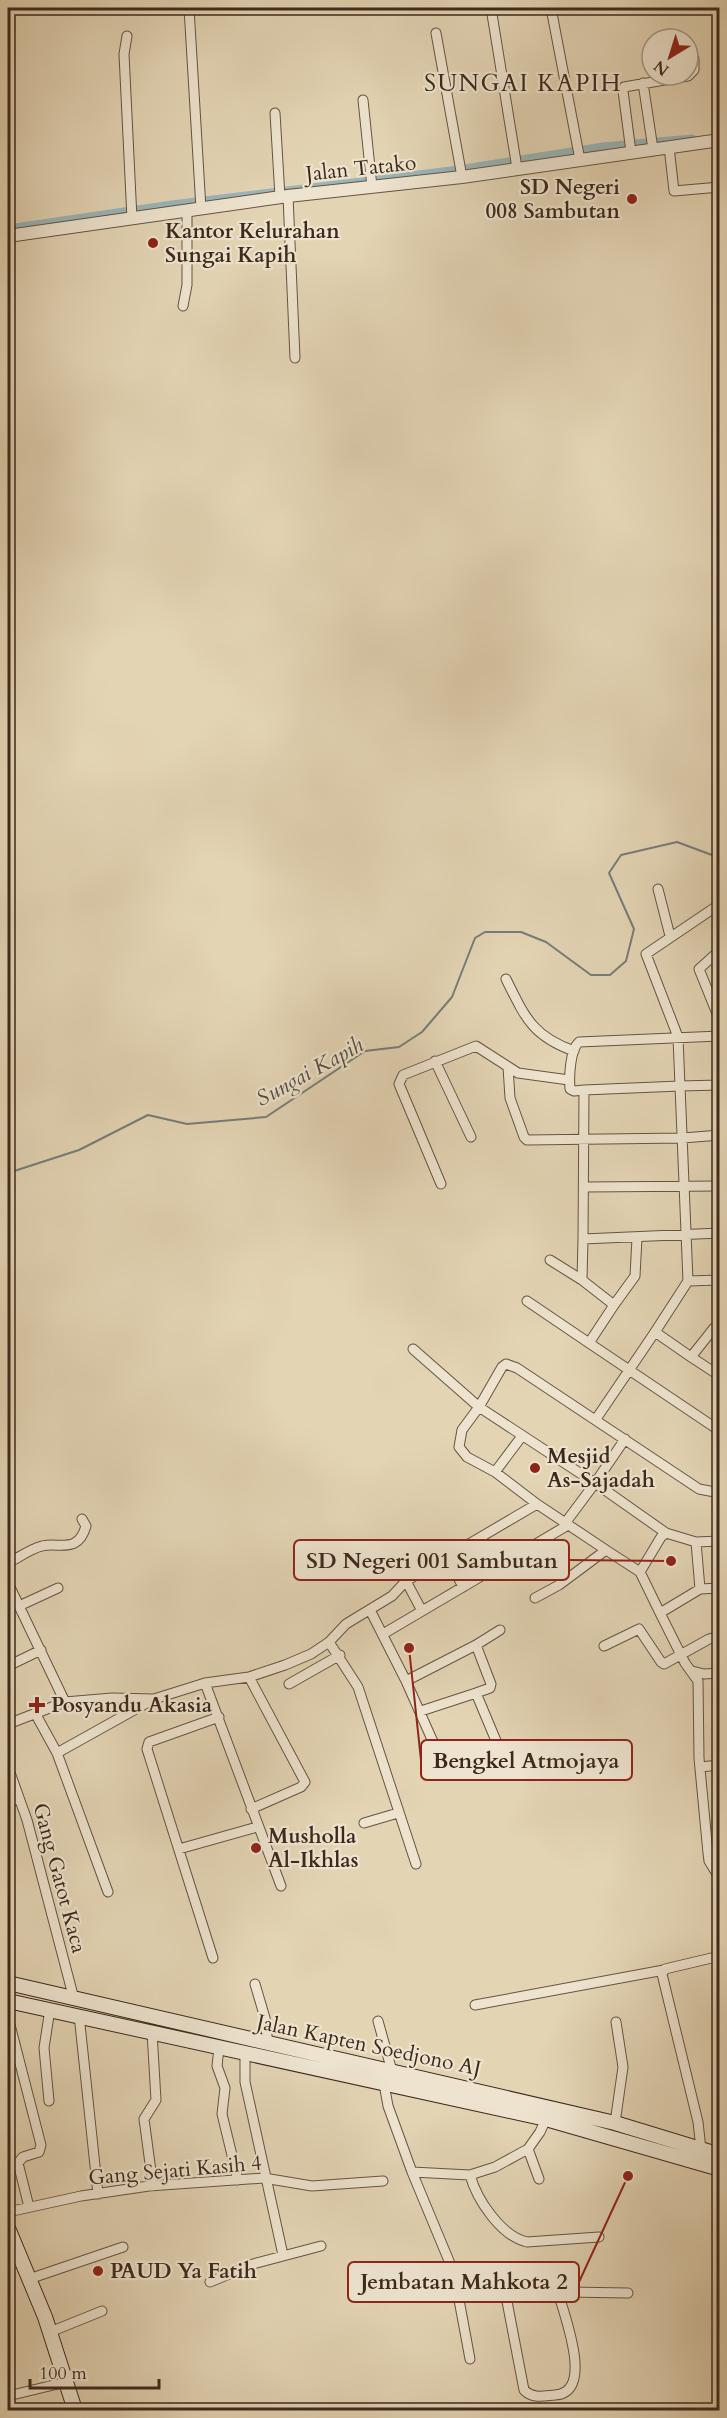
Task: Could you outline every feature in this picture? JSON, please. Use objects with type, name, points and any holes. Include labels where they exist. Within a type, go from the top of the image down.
[{"type":"main road","name":"Jalan Kapten Soedjono AJ","points":[[8,1983],[268,2045],[392,2071],[407,2081],[720,2169]]},
{"type":"main road","name":"Jalan Kapten Soedjono AJ","points":[[8,2001],[384,2084],[407,2081],[615,2123],[720,2155]]},
{"type":"main road","points":[[8,2228],[50,2332],[75,2410]]},
{"type":"street","points":[[189,8],[201,207]]},
{"type":"street","points":[[491,8],[517,168]]},
{"type":"street","points":[[551,8],[579,158]]},
{"type":"street","points":[[436,33],[461,175]]},
{"type":"street","points":[[127,36],[124,54],[132,216]]},
{"type":"street","points":[[630,151],[623,89],[640,84]]},
{"type":"street","points":[[644,87],[653,149]]},
{"type":"street","points":[[363,100],[372,185]]},
{"type":"street","points":[[275,113],[295,358]]},
{"type":"street","name":"Jalan Tatako","points":[[8,236],[132,216],[187,211],[283,196],[517,168],[720,140]]},
{"type":"street","points":[[669,147],[674,191],[720,187]]},
{"type":"street","points":[[183,306],[187,285],[187,211]]},
{"type":"street","points":[[658,889],[670,936]]},
{"type":"street","points":[[596,1419],[688,1281],[678,1037],[646,954],[720,904]]},
{"type":"street","points":[[720,951],[699,969],[720,1021]]},
{"type":"street","points":[[506,979],[528,1021],[537,1031],[550,1042],[574,1051]]},
{"type":"street","points":[[720,1036],[579,1042],[574,1051],[569,1080],[570,1090],[720,1085]]},
{"type":"street","points":[[441,1184],[399,1084],[403,1075],[476,1046],[481,1047],[508,1067],[528,1075],[569,1080]]},
{"type":"street","points":[[435,1062],[471,1137]]},
{"type":"street","points":[[508,1067],[510,1098],[525,1139],[682,1138],[720,1135]]},
{"type":"street","points":[[582,1280],[584,1090]]},
{"type":"street","points":[[584,1187],[720,1185]]},
{"type":"street","points":[[583,1239],[720,1233]]},
{"type":"street","points":[[590,1343],[635,1276],[637,1238]]},
{"type":"street","points":[[550,1260],[582,1280],[614,1305]]},
{"type":"street","points":[[688,1281],[720,1280]]},
{"type":"street","points":[[527,1301],[720,1431]]},
{"type":"street","points":[[691,1357],[714,1328],[720,1327]]},
{"type":"street","points":[[655,1332],[720,1376]]},
{"type":"street","points":[[413,1349],[479,1407],[666,1533],[696,1542],[720,1541]]},
{"type":"street","points":[[720,1493],[699,1489],[596,1419],[509,1365],[502,1367],[479,1407],[462,1430],[459,1447],[467,1457],[495,1472],[537,1504],[640,1572],[685,1663],[698,1681],[700,1767],[708,1853],[709,1862],[720,1879]]},
{"type":"street","points":[[495,1472],[522,1436]]},
{"type":"street","points":[[383,1634],[567,1523],[626,1439]]},
{"type":"street","points":[[57,1753],[154,1699],[205,1683],[249,1677],[311,1654],[329,1642],[346,1624],[392,1596],[406,1581],[537,1504]]},
{"type":"street","points":[[8,1563],[42,1546],[72,1544],[85,1530],[86,1525],[82,1519]]},
{"type":"street","points":[[640,1572],[661,1537],[666,1533]]},
{"type":"street","points":[[696,1542],[700,1589]]},
{"type":"street","points":[[535,1598],[559,1585],[606,1550]]},
{"type":"street","points":[[447,1556],[463,1587]]},
{"type":"street","points":[[406,1581],[422,1611]]},
{"type":"street","points":[[8,1583],[65,1702]]},
{"type":"street","points":[[19,1606],[58,1588]]},
{"type":"street","points":[[660,1613],[700,1589],[720,1588]]},
{"type":"street","points":[[370,1610],[421,1711],[438,1753]]},
{"type":"street","points":[[604,1646],[639,1629],[661,1662],[665,1664],[681,1653],[720,1636]]},
{"type":"street","points":[[406,1681],[500,1630]]},
{"type":"street","points":[[329,1642],[340,1655],[358,1687],[416,1864]]},
{"type":"street","points":[[421,1711],[490,1688],[491,1684],[476,1645]]},
{"type":"street","points":[[8,1666],[41,1650]]},
{"type":"street","points":[[290,1684],[340,1655]]},
{"type":"street","points":[[692,1671],[704,1674],[720,1673]]},
{"type":"street","points":[[249,1677],[305,1782],[304,1786],[251,1809]]},
{"type":"street","points":[[205,1683],[281,1886]]},
{"type":"street","points":[[476,1693],[502,1755]]},
{"type":"street","points":[[8,1724],[65,1702],[112,1698],[154,1699]]},
{"type":"street","points":[[35,1713],[57,1753],[108,1892]]},
{"type":"street","points":[[213,1958],[147,1743],[219,1717]]},
{"type":"street","points":[[700,1767],[720,1765]]},
{"type":"street","name":"Gang Gatot Kaca","points":[[8,1767],[27,1820],[74,1999]]},
{"type":"street","points":[[8,1803],[20,1798]]},
{"type":"street","points":[[364,1823],[399,1813]]},
{"type":"street","points":[[179,1849],[257,1827]]},
{"type":"street","points":[[476,2005],[664,1970],[720,1956]]},
{"type":"street","points":[[664,1970],[663,1976],[698,2122],[701,2149]]},
{"type":"street","points":[[255,1984],[265,2018],[268,2045]]},
{"type":"street","points":[[49,2101],[44,2048],[50,2009]]},
{"type":"street","points":[[79,2015],[98,2194]]},
{"type":"street","points":[[8,2017],[41,2145],[39,2152],[23,2157],[18,2163],[28,2207]]},
{"type":"street","points":[[378,2021],[392,2071]]},
{"type":"street","points":[[615,2123],[622,2076],[616,2022]]},
{"type":"street","points":[[152,2032],[156,2100],[144,2119],[153,2186]]},
{"type":"street","points":[[219,2048],[217,2066],[225,2088],[222,2114],[238,2180]]},
{"type":"street","points":[[244,2054],[245,2082],[264,2178],[283,2255]]},
{"type":"street","points":[[384,2084],[388,2106],[412,2172],[448,2258],[458,2293],[470,2359]]},
{"type":"street","points":[[412,2172],[470,2175],[495,2167],[528,2149],[546,2119]]},
{"type":"street","points":[[528,2149],[539,2179]]},
{"type":"street","points":[[470,2175],[476,2192],[487,2209],[518,2239],[527,2242],[599,2237]]},
{"type":"street","name":"Gang Sejati Kasih 4","points":[[8,2212],[98,2194],[153,2186],[264,2178],[312,2186],[383,2181]]},
{"type":"street","points":[[210,2282],[253,2264],[321,2246]]},
{"type":"street","points":[[29,2279],[123,2247]]},
{"type":"street","points":[[458,2293],[505,2291],[628,2293]]},
{"type":"street","points":[[505,2291],[524,2390],[536,2397],[561,2395],[567,2392],[575,2381],[574,2355],[558,2292]]},
{"type":"street","points":[[50,2332],[102,2311]]},
{"type":"street","points":[[8,2381],[8,2386]]},
{"type":"street","points":[[8,2396],[66,2382]]},
{"type":"waterway","points":[[8,229],[172,205],[451,171],[603,147],[692,139]]},
{"type":"waterway","name":"Sungai Kapih","points":[[8,1173],[79,1150],[148,1115],[187,1124],[266,1117],[365,1051],[399,1047],[422,1032],[452,997],[475,938],[485,932],[521,932],[546,942],[591,975],[610,975],[626,961],[634,929],[609,873],[621,855],[677,842],[720,858]]},
{"type":"place","name":"SD Negeri 008 Sambutan","points":[[632,199]]},
{"type":"place","name":"Kantor Kelurahan Sungai Kapih","points":[[153,243]]},
{"type":"place","name":"Mesjid As-Sajadah","points":[[535,1468]]},
{"type":"place","name":"SD Negeri 001 Sambutan","points":[[671,1561]]},
{"type":"place","name":"Bengkel Atmojaya","points":[[409,1648]]},
{"type":"place","name":"Posyandu Akasia","points":[[37,1705]]},
{"type":"place","name":"Musholla Al-Ikhlas","points":[[256,1848]]},
{"type":"place","name":"Jembatan Mahkota 2","points":[[628,2176]]},
{"type":"place","name":"PAUD Ya Fatih","points":[[98,2271]]},
{"type":"district","name":"SUNGAI KAPIH","points":[[523,83]]}]
